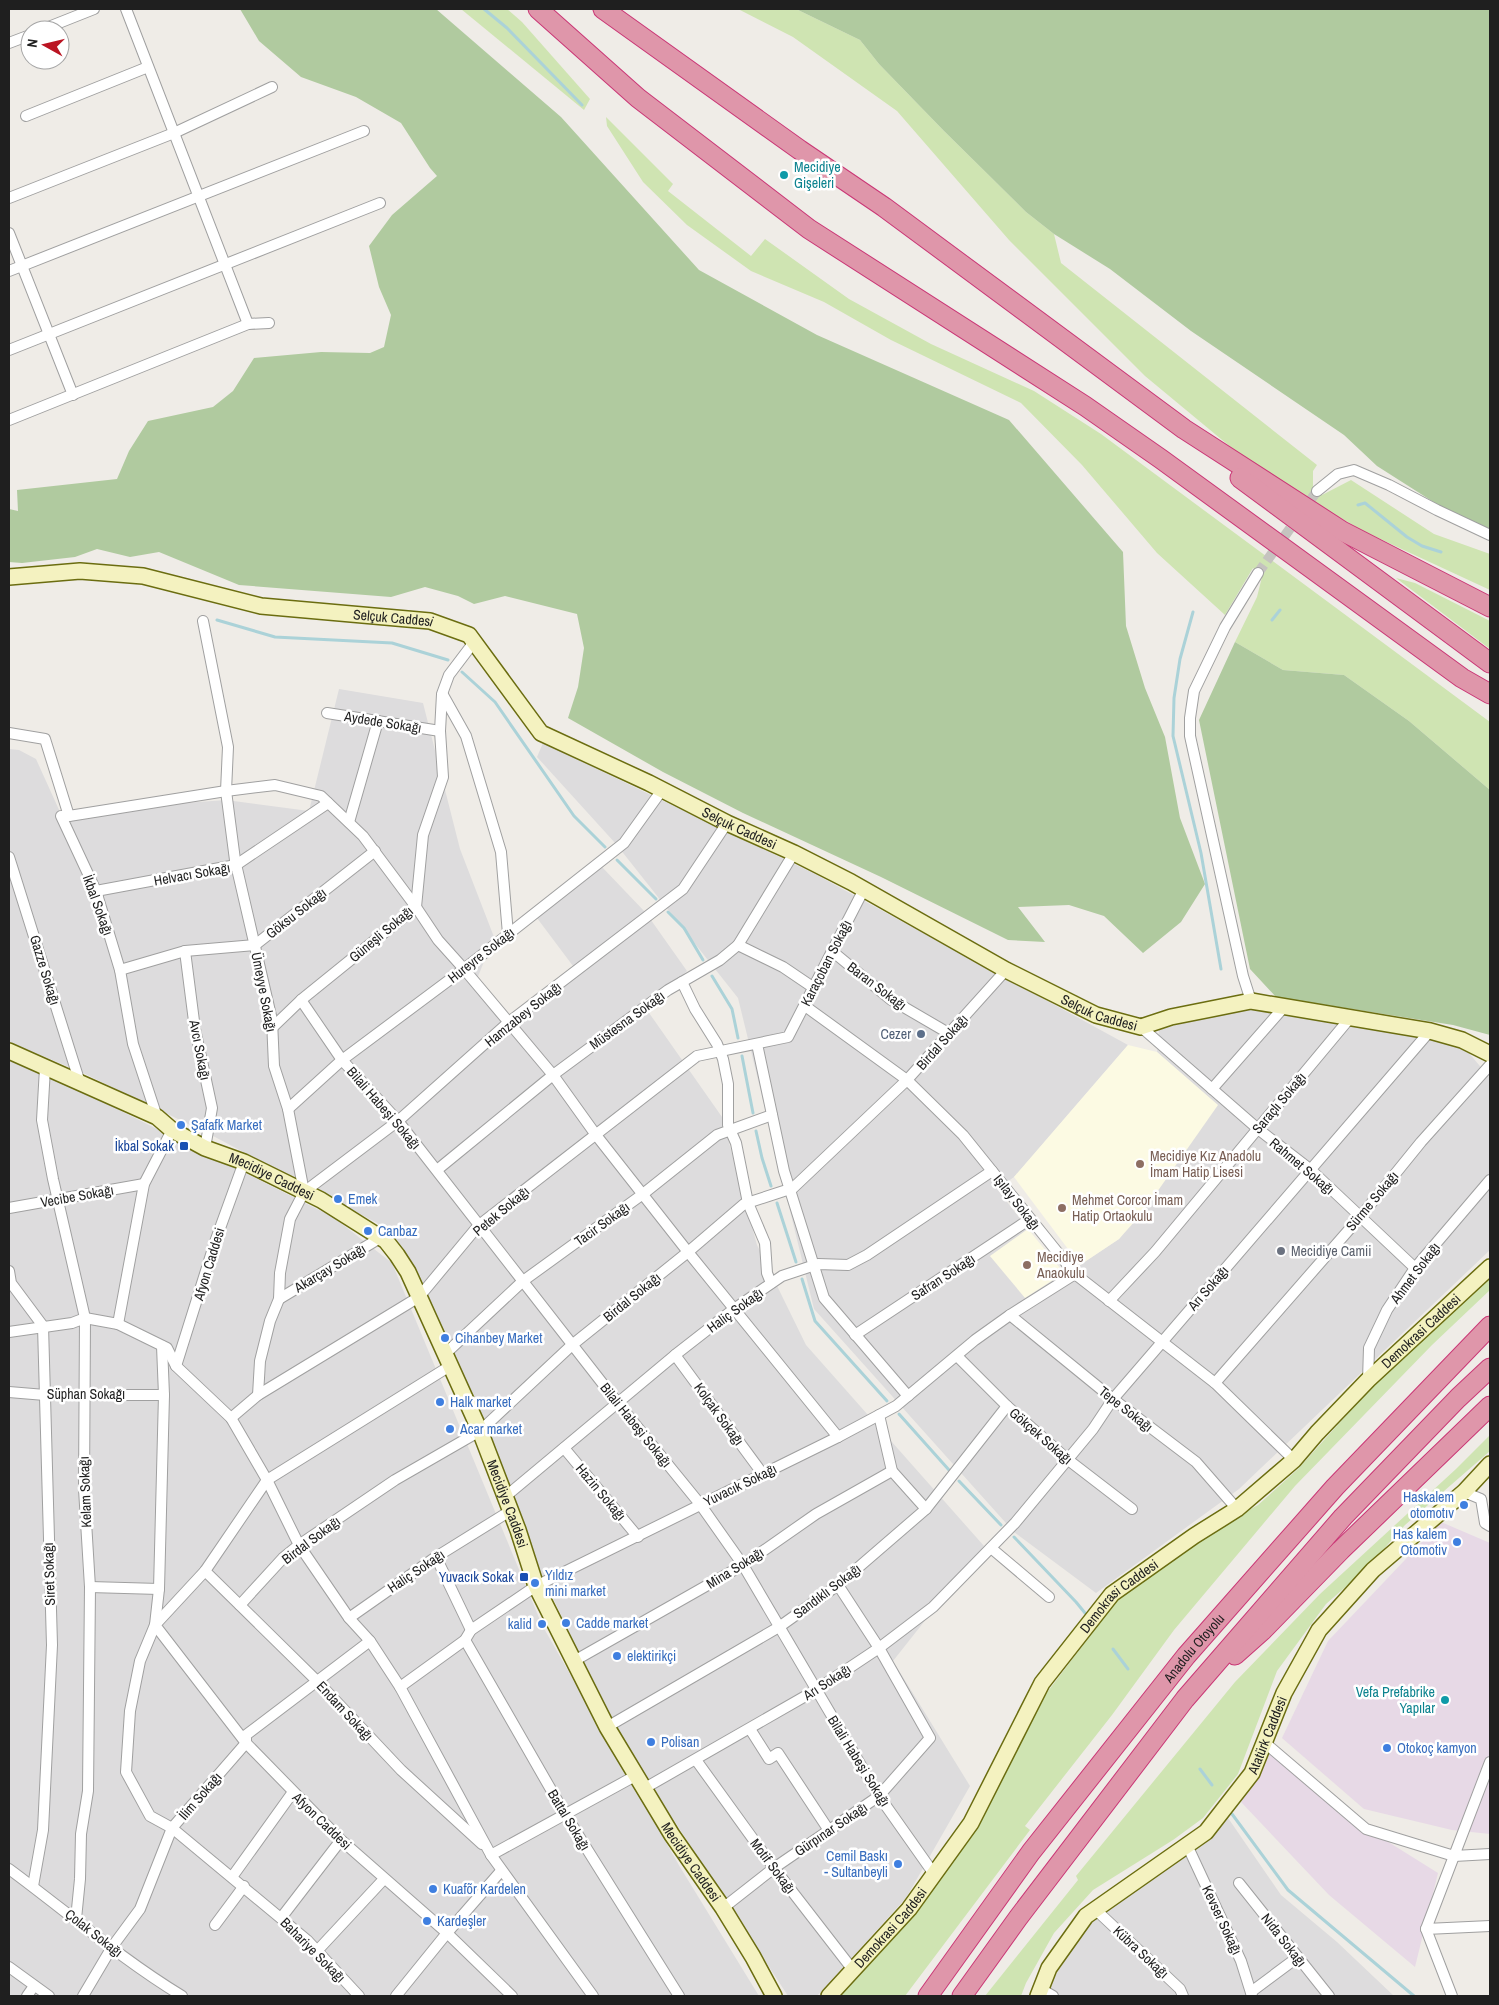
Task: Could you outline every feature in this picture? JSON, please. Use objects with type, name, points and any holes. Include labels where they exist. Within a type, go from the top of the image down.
[{"type":"highway","points":[[538,9],[638,98],[808,228],[1146,448],[1462,678],[1490,694]]},
{"type":"highway","points":[[603,9],[800,150],[884,207],[1184,429],[1342,531],[1490,607]]},
{"type":"highway","points":[[1184,429],[1220,464],[1490,663]]},
{"type":"highway","points":[[1462,678],[1490,705]]},
{"type":"highway","name":"Anadolu Otoyolu","points":[[928,1996],[1031,1852],[1186,1656],[1335,1487],[1490,1326]]},
{"type":"highway","name":"Anadolu Otoyolu","points":[[962,1996],[1023,1910],[1185,1699],[1342,1518],[1458,1398],[1490,1368]]},
{"type":"highway","points":[[1185,1699],[1262,1631],[1341,1550],[1490,1406]]},
{"type":"street","points":[[66,20],[94,9]]},
{"type":"street","points":[[126,9],[248,324]]},
{"type":"street","points":[[26,116],[148,67]]},
{"type":"street","points":[[9,198],[174,133],[272,88]]},
{"type":"street","points":[[9,271],[364,131]]},
{"type":"street","points":[[9,350],[224,263],[380,203]]},
{"type":"street","points":[[9,233],[73,395]]},
{"type":"street","points":[[9,420],[248,324],[269,322]]},
{"type":"street","points":[[1317,491],[1338,474],[1354,470],[1389,485],[1436,510],[1490,535]]},
{"type":"street","name":"Selçuk Caddesi","points":[[9,577],[80,571],[143,576],[261,606],[430,621],[469,635],[541,733],[727,823],[794,853],[864,889],[1006,970],[1096,1014],[1141,1027],[1171,1017],[1251,1001],[1430,1032],[1462,1040],[1490,1054]]},
{"type":"street","points":[[1251,1001],[1243,976],[1190,736],[1190,718],[1194,691],[1225,627],[1258,573]]},
{"type":"street","name":"Ümeyye Sokağı","points":[[203,621],[228,747],[226,791],[236,865],[273,1027],[274,1066],[288,1109],[304,1192]]},
{"type":"street","name":"Güneşli Sokağı","points":[[273,1027],[301,1000],[416,907],[423,835],[443,777],[440,731],[442,694],[449,675],[474,642]]},
{"type":"street","points":[[442,694],[466,736],[502,852],[508,934]]},
{"type":"street","name":"Aydede Sokağı","points":[[327,713],[440,731]]},
{"type":"street","points":[[349,822],[378,721]]},
{"type":"street","name":"İkbal Sokağı","points":[[9,733],[45,739],[69,816],[61,816],[96,891],[120,970],[133,1044],[157,1117]]},
{"type":"street","points":[[69,816],[226,791],[275,786],[321,796],[363,836],[438,940],[553,1075],[596,1135],[688,1252],[838,1437]]},
{"type":"street","name":"Hureyre Sokağı","points":[[288,1109],[342,1060],[464,969],[624,843],[662,790]]},
{"type":"street","name":"Helvacı Sokağı","points":[[96,891],[236,865],[328,803]]},
{"type":"street","name":"Hamzabey Sokağı","points":[[304,1192],[398,1121],[509,1022],[683,890],[727,823]]},
{"type":"street","name":"Göksu Sokağı","points":[[120,970],[185,951],[255,945],[375,851]]},
{"type":"street","name":"Müstesna Sokağı","points":[[437,1170],[553,1075],[668,990],[720,960],[738,945],[794,853]]},
{"type":"street","name":"Gazze Sokağı","points":[[9,857],[80,1083]]},
{"type":"street","name":"Karaçoban Sokağı","points":[[788,1038],[864,889]]},
{"type":"street","points":[[738,945],[783,967],[814,988]]},
{"type":"street","name":"Avcı Sokağı","points":[[185,951],[195,1029],[212,1108],[205,1148]]},
{"type":"street","name":"Baran Sokağı","points":[[832,951],[890,999],[950,1034]]},
{"type":"street","name":"Birdal Sokağı","points":[[240,1605],[283,1558],[299,1545],[395,1480],[480,1431],[572,1345],[748,1203],[790,1189],[907,1080],[1006,970]]},
{"type":"street","points":[[682,982],[695,1010],[721,1051],[728,1084],[727,1121],[736,1143],[748,1203],[765,1243],[767,1273],[771,1284]]},
{"type":"street","name":"Bilali Habeşi Sokağı","points":[[301,1000],[342,1060],[398,1121],[478,1226],[700,1504],[743,1565],[879,1796],[934,1874]]},
{"type":"street","name":"Işılay Sokağı","points":[[805,1006],[907,1080],[963,1135],[1075,1274],[1215,1382],[1294,1460]]},
{"type":"street","points":[[1212,1089],[1284,1007]]},
{"type":"street","name":"Saraçlı Sokağı","points":[[1109,1301],[1155,1252],[1350,1018]]},
{"type":"street","name":"Rahmet Sokağı","points":[[1141,1027],[1258,1129],[1311,1170],[1415,1268]]},
{"type":"street","name":"Arı Sokağı","points":[[645,1788],[816,1690],[879,1648],[933,1607],[1015,1523],[1093,1429],[1113,1399],[1161,1342],[1430,1032]]},
{"type":"street","name":"Petek Sokağı","points":[[231,1418],[258,1395],[419,1297],[478,1226],[697,1056],[788,1038]]},
{"type":"street","points":[[757,1044],[784,1171],[824,1298],[908,1396]]},
{"type":"street","name":"Mecidiye Caddesi","points":[[9,1051],[157,1117],[172,1130],[205,1148],[244,1162],[304,1192],[380,1238],[397,1255],[408,1272],[480,1431],[536,1586],[606,1727],[672,1835],[723,1908],[753,1957],[773,1996]]},
{"type":"street","name":"Sürme Sokağı","points":[[1215,1382],[1361,1216],[1421,1142],[1490,1066]]},
{"type":"street","name":"Kelam Sokağı","points":[[45,1068],[42,1120],[85,1318],[84,1490],[90,1587],[88,1791],[81,1834],[80,1879],[76,1919]]},
{"type":"street","name":"Tacir Sokağı","points":[[266,1480],[447,1360],[523,1282],[643,1194],[717,1135],[772,1115]]},
{"type":"street","points":[[118,1324],[144,1184],[172,1130]]},
{"type":"street","name":"Afyon Caddesi","points":[[176,1366],[215,1242],[244,1162]]},
{"type":"street","name":"Haliç Sokağı","points":[[505,1497],[675,1355],[734,1309],[782,1276],[814,1266],[848,1264],[861,1258],[992,1171]]},
{"type":"street","name":"Ahmet Sokağı","points":[[1368,1380],[1370,1348],[1387,1310],[1415,1268],[1490,1180]]},
{"type":"street","name":"Vecibe Sokağı","points":[[9,1208],[144,1184]]},
{"type":"street","points":[[258,1395],[260,1361],[270,1321],[279,1299],[280,1273],[290,1219],[304,1192]]},
{"type":"street","name":"Safran Sokağı","points":[[855,1335],[1030,1220]]},
{"type":"street","name":"Akarçay Sokağı","points":[[279,1299],[380,1238]]},
{"type":"street","name":"Demokrasi Caddesi","points":[[829,1996],[909,1909],[971,1823],[1042,1683],[1112,1594],[1194,1536],[1237,1509],[1294,1460],[1368,1380],[1490,1267]]},
{"type":"street","points":[[9,1272],[11,1283],[42,1326]]},
{"type":"street","name":"Yuvacık Sokağı","points":[[400,1687],[465,1640],[471,1630],[536,1586],[838,1437],[896,1406],[1010,1315],[1075,1274]]},
{"type":"street","name":"Tepe Sokağı","points":[[1010,1315],[1113,1399],[1196,1462],[1237,1509]]},
{"type":"street","points":[[9,1332],[72,1323],[85,1318],[118,1324],[167,1348],[176,1366],[231,1418],[266,1480],[299,1545],[349,1618],[370,1641],[400,1687],[489,1852],[593,1996]]},
{"type":"street","name":"Siret Sokağı","points":[[33,1886],[43,1830],[52,1645],[42,1326]]},
{"type":"street","points":[[155,1625],[159,1589],[164,1395],[162,1346]]},
{"type":"street","name":"Kolçak Sokağı","points":[[675,1355],[762,1473]]},
{"type":"street","name":"Gökçek Sokağı","points":[[957,1356],[1007,1406],[1067,1459],[1132,1509]]},
{"type":"street","name":"Süphan Sokağı","points":[[9,1392],[45,1395],[164,1395]]},
{"type":"street","name":"Sandıklı Sokağı","points":[[606,1727],[779,1627],[838,1585],[926,1509],[1007,1406]]},
{"type":"street","points":[[879,1415],[892,1470],[926,1509]]},
{"type":"street","name":"Hazin Sokağı","points":[[564,1448],[638,1536]]},
{"type":"street","name":"Atatürk Caddesi","points":[[1044,1994],[1049,1968],[1086,1916],[1206,1832],[1252,1773],[1284,1693],[1319,1630],[1373,1570],[1464,1492],[1490,1464]]},
{"type":"street","name":"Mina Sokağı","points":[[574,1661],[743,1565],[816,1514],[892,1470]]},
{"type":"street","points":[[155,1625],[205,1571],[266,1480]]},
{"type":"street","points":[[1464,1492],[1481,1499],[1484,1523],[1490,1526]]},
{"type":"street","name":"Haliç Sokağı","points":[[349,1618],[436,1557],[510,1511]]},
{"type":"street","points":[[991,1548],[1049,1597]]},
{"type":"street","points":[[436,1557],[471,1630]]},
{"type":"street","name":"Endam Sokağı","points":[[205,1571],[318,1682],[401,1770],[489,1852]]},
{"type":"street","name":"Gürpınar Sokağı","points":[[723,1908],[774,1868],[879,1796],[930,1738],[879,1648],[838,1585]]},
{"type":"street","points":[[90,1587],[159,1589]]},
{"type":"street","name":"Afyon Caddesi","points":[[155,1625],[246,1743],[293,1792],[341,1840],[447,1933],[512,1996]]},
{"type":"street","name":"Bahariye Sokağı","points":[[155,1625],[140,1661],[131,1702],[126,1772],[150,1816],[172,1828],[308,1940],[359,1996]]},
{"type":"street","name":"Battal Sokağı","points":[[465,1640],[565,1814],[679,1996]]},
{"type":"street","name":"İlim Sokağı","points":[[83,1996],[112,1947],[140,1909],[172,1828],[246,1743],[246,1735],[370,1641]]},
{"type":"street","points":[[750,1729],[769,1759],[778,1753],[828,1830]]},
{"type":"street","points":[[1264,1742],[1366,1829],[1454,1856],[1490,1854]]},
{"type":"street","name":"Motif Sokağı","points":[[696,1760],[774,1868],[853,1970]]},
{"type":"street","points":[[1452,1996],[1426,1929],[1490,1762]]},
{"type":"street","points":[[489,1852],[635,1776]]},
{"type":"street","points":[[232,1877],[293,1792]]},
{"type":"street","points":[[281,1918],[341,1840]]},
{"type":"street","name":"Kevser Sokağı","points":[[1187,1845],[1241,1961],[1252,1994]]},
{"type":"street","name":"Çolak Sokağı","points":[[9,1868],[161,1984],[182,1996]]},
{"type":"street","points":[[396,1996],[501,1871]]},
{"type":"street","points":[[317,1950],[384,1879]]},
{"type":"street","name":"Nida Sokağı","points":[[1239,1883],[1329,1996]]},
{"type":"street","points":[[215,1925],[244,1886]]},
{"type":"street","name":"Kübra Sokağı","points":[[1096,1910],[1180,1989],[1183,1996]]},
{"type":"street","points":[[1426,1929],[1490,1926]]},
{"type":"street","points":[[1252,1994],[1298,1957]]},
{"type":"street","points":[[9,1968],[49,1996]]},
{"type":"street","points":[[27,1996],[34,1986]]},
{"type":"shaded area","points":[[339,689],[423,703],[460,849],[494,937],[477,979],[509,1021],[573,966],[534,914],[602,867],[646,913],[687,971],[647,1010],[722,1117],[757,1245],[806,1345],[984,1546],[893,1661],[970,1786],[906,1898],[817,1996],[788,1996],[616,1731],[531,1552],[419,1276],[377,1223],[215,1137],[81,1072],[9,1042],[9,749],[19,750],[36,759],[60,812],[226,800],[309,811]]},
{"type":"shaded area","points":[[543,743],[815,874],[1128,1045],[1014,1177],[997,1189],[1028,1229],[990,1257],[1064,1273],[1080,1265],[1119,1239],[1217,1105],[1157,1052],[1159,1030],[1254,1003],[1463,1046],[1490,1078],[1490,1250],[1239,1489],[1096,1593],[1014,1532],[814,1309],[738,998],[616,844],[537,757]]},
{"type":"shaded area","points":[[1128,1045],[1157,1052],[1218,1105],[1143,1212],[1119,1239],[1080,1265],[1014,1177]]},
{"type":"shaded area","points":[[9,1059],[115,1108],[333,1217],[392,1263],[542,1625],[680,1867],[759,1996],[9,1996]]},
{"type":"shaded area","name":"Mecidiye Anaokulu","points":[[1028,1229],[1064,1273],[1025,1298],[990,1256]]},
{"type":"shaded area","points":[[1441,1522],[1490,1543],[1490,1834],[1452,1830],[1364,1809],[1282,1738],[1328,1641]]},
{"type":"shaded area","points":[[1267,1751],[1366,1828],[1438,1873],[1415,1967],[1329,1895],[1241,1802]]},
{"type":"shaded area","points":[[1226,1815],[1281,1895],[1337,1942],[1394,1996],[1048,1996],[1053,1979],[1092,1918],[1208,1841]]},
{"type":"green space","points":[[240,9],[436,9],[561,117],[699,270],[817,335],[1009,420],[1123,552],[1126,626],[1145,688],[1165,737],[1180,818],[1205,884],[1181,922],[1143,953],[1104,916],[1069,905],[1018,907],[1045,942],[1008,940],[881,877],[743,813],[663,772],[568,718],[578,687],[584,648],[577,614],[505,596],[474,604],[458,596],[425,587],[391,597],[239,585],[159,552],[130,557],[97,549],[75,557],[22,563],[9,562],[9,509],[18,511],[17,490],[117,479],[129,451],[148,421],[213,407],[233,391],[254,358],[321,352],[370,353],[384,347],[391,315],[379,287],[369,246],[392,215],[437,176],[401,123],[356,97],[301,77],[259,41]]},
{"type":"green space","points":[[461,9],[507,9],[522,22],[590,99],[584,110]]},
{"type":"green space","points":[[738,9],[796,9],[860,40],[879,64],[944,131],[1026,212],[1054,234],[1061,263],[1317,465],[1313,471],[1313,487],[1322,495],[1351,480],[1434,534],[1490,554],[1490,590],[1365,532],[1262,473],[1145,376],[1009,240],[897,111],[793,37]]},
{"type":"green space","points":[[796,9],[1490,9],[1490,530],[1457,517],[1377,466],[1344,435],[1191,331],[1110,269],[1054,234],[1026,212],[944,131],[879,64],[860,40]]},
{"type":"green space","points":[[606,117],[673,184],[668,191],[751,256],[765,239],[849,299],[931,344],[1034,391],[1101,434],[1490,722],[1490,790],[1409,721],[1344,675],[1283,670],[1235,642],[1257,597],[1262,577],[1253,568],[1225,615],[1157,553],[1082,465],[1021,403],[891,340],[824,302],[751,271],[687,225],[643,182],[607,126]]},
{"type":"green space","points":[[1396,578],[1415,583],[1490,621],[1490,649]]},
{"type":"green space","points":[[1235,642],[1283,670],[1344,675],[1409,721],[1490,790],[1490,1035],[1453,1025],[1276,997],[1250,969],[1199,720]]},
{"type":"green space","points":[[1490,1268],[1490,1290],[1432,1345],[1295,1486],[1174,1630],[1112,1715],[1025,1826],[1030,1830],[905,1996],[841,1996],[923,1903],[977,1827],[1039,1703],[1118,1599],[1208,1533],[1258,1505],[1298,1469],[1387,1370]]},
{"type":"green space","points":[[1490,1435],[1490,1451],[1405,1525],[1366,1569],[1326,1604],[1277,1671],[1238,1774],[1203,1818],[1173,1840],[1093,1890],[1054,1933],[1026,1983],[1021,1996],[985,1996],[1078,1880],[1076,1876],[1235,1682],[1320,1594],[1456,1469]]},
{"type":"waterway","points":[[484,9],[507,28],[582,105]]},
{"type":"waterway","points":[[1358,505],[1365,503],[1407,537],[1422,546],[1441,552]]},
{"type":"waterway","points":[[1272,620],[1280,610]]},
{"type":"waterway","points":[[1193,612],[1180,659],[1174,698],[1173,736],[1201,853],[1221,969]]},
{"type":"waterway","points":[[217,620],[275,637],[392,643],[448,660]]},
{"type":"waterway","points":[[462,672],[495,702],[574,816],[605,847]]},
{"type":"waterway","points":[[617,860],[656,899]]},
{"type":"waterway","points":[[668,912],[684,928],[703,960]]},
{"type":"waterway","points":[[712,976],[732,1009],[738,1038]]},
{"type":"waterway","points":[[742,1056],[753,1113]]},
{"type":"waterway","points":[[756,1131],[771,1186]]},
{"type":"waterway","points":[[777,1203],[796,1262]]},
{"type":"waterway","points":[[802,1279],[815,1321],[887,1401]]},
{"type":"waterway","points":[[899,1414],[949,1470]]},
{"type":"waterway","points":[[959,1481],[1001,1525]]},
{"type":"waterway","points":[[1014,1537],[1085,1613]]},
{"type":"waterway","points":[[1113,1649],[1128,1669]]},
{"type":"waterway","points":[[1200,1769],[1212,1785]]},
{"type":"waterway","points":[[1232,1814],[1288,1890],[1414,1996]]},
{"type":"tunnel","points":[[1258,573],[1317,491]]},
{"type":"place","name":"Mecidiye Gişeleri","points":[[784,175]]},
{"type":"place","name":"Cezer","points":[[921,1034]]},
{"type":"place","name":"Şafafk Market","points":[[181,1125]]},
{"type":"place","name":"İkbal Sokak","points":[[184,1146]]},
{"type":"place","name":"Mecidiye Kız Anadolu İmam Hatip Lisesi","points":[[1140,1164]]},
{"type":"place","name":"Emek","points":[[338,1199]]},
{"type":"place","name":"Mehmet Corcor İmam Hatip Ortaokulu","points":[[1062,1208]]},
{"type":"place","name":"Canbaz","points":[[368,1231]]},
{"type":"place","name":"Mecidiye Camii","points":[[1281,1251]]},
{"type":"place","name":"Mecidiye Anaokulu","points":[[1027,1265]]},
{"type":"place","name":"Cihanbey Market","points":[[445,1338]]},
{"type":"place","name":"Halk market","points":[[440,1402]]},
{"type":"place","name":"Acar market","points":[[450,1429]]},
{"type":"place","name":"Haskalem otomotıv","points":[[1464,1505]]},
{"type":"place","name":"Has kalem Otomotiv","points":[[1457,1542]]},
{"type":"place","name":"Yuvacık Sokak","points":[[524,1577]]},
{"type":"place","name":"Yıldız mini market","points":[[535,1583]]},
{"type":"place","name":"Cadde market","points":[[566,1623]]},
{"type":"place","name":"kalid","points":[[542,1624]]},
{"type":"place","name":"elektirikçi","points":[[617,1656]]},
{"type":"place","name":"Vefa Prefabrike Yapılar","points":[[1445,1700]]},
{"type":"place","name":"Polisan","points":[[651,1742]]},
{"type":"place","name":"Otokoç kamyon","points":[[1387,1748]]},
{"type":"place","name":"Cemil Baskı - Sultanbeyli","points":[[898,1864]]},
{"type":"place","name":"Kuafõr Kardelen","points":[[433,1889]]},
{"type":"place","name":"Kardeşler","points":[[427,1921]]}]
